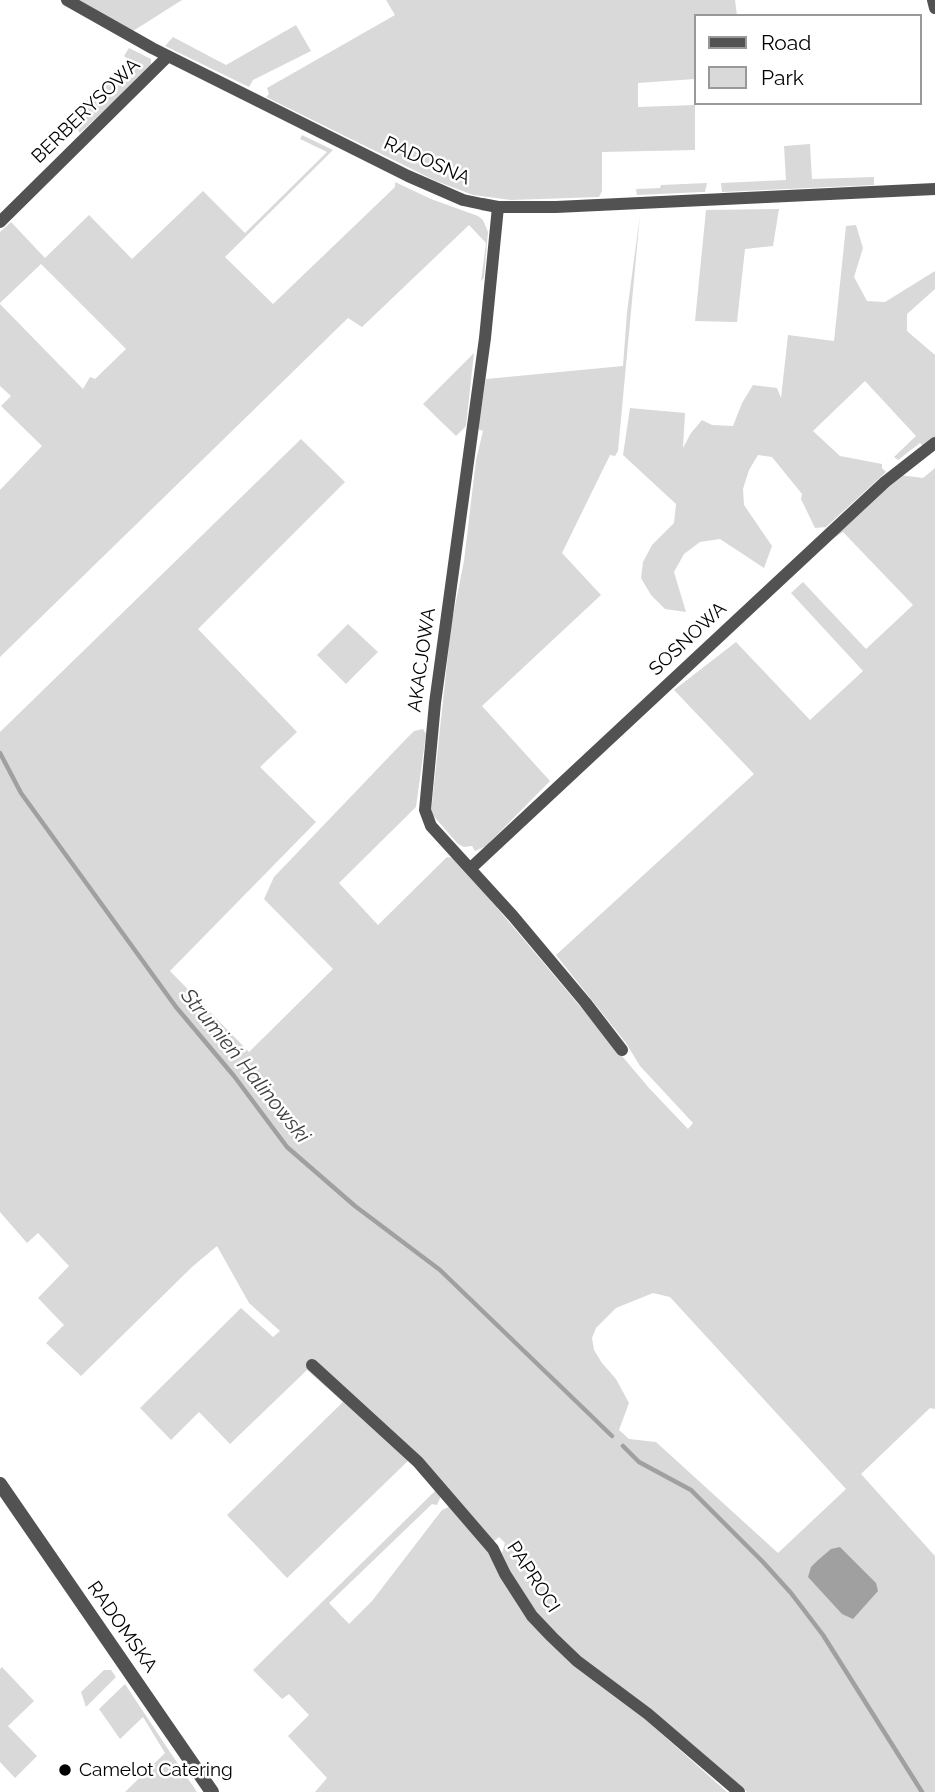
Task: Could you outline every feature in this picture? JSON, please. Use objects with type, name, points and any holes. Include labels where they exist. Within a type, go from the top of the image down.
[{"type":"street","name":"RADOSNA","points":[[67,0],[168,57],[463,200],[498,206],[555,207],[935,189]]},
{"type":"street","points":[[933,0],[935,8]]},
{"type":"street","name":"BERBERYSOWA","points":[[0,222],[168,57]]},
{"type":"street","name":"AKACJOWA","points":[[498,206],[485,338],[424,799],[425,810],[431,826],[471,868],[585,1002],[622,1050]]},
{"type":"street","name":"SOSNOWA","points":[[471,868],[885,482],[935,443]]},
{"type":"street","name":"PAPROCI","points":[[312,1365],[418,1462],[493,1549],[505,1574],[532,1616],[552,1637],[577,1661],[648,1714],[739,1792]]},
{"type":"street","name":"RADOMSKA","points":[[0,1484],[212,1792]]},
{"type":"green space","points":[[79,0],[182,0],[133,31]]},
{"type":"green space","points":[[386,0],[735,0],[737,14],[694,14],[694,79],[638,83],[638,107],[695,105],[695,150],[602,152],[602,191],[599,197],[511,200],[473,195],[436,181],[266,97],[269,94],[267,88],[395,15]]},
{"type":"green space","points":[[296,25],[311,51],[253,80],[249,87],[165,46],[173,37],[226,65]]},
{"type":"green space","points":[[129,48],[151,59],[151,67],[80,133],[68,118],[130,61],[124,56]]},
{"type":"green space","points":[[302,135],[333,150],[225,257],[273,304],[395,187],[395,182],[483,220],[488,232],[484,278],[481,281],[486,243],[469,225],[362,327],[348,318],[0,657],[0,490],[42,446],[1,406],[11,396],[0,386],[0,304],[83,389],[90,377],[95,379],[126,349],[41,264],[0,303],[0,232],[11,222],[45,258],[89,215],[132,259],[203,191],[245,233],[327,152],[300,139]]},
{"type":"green space","points":[[810,144],[812,179],[874,177],[874,185],[722,192],[721,183],[786,180],[784,146]]},
{"type":"green space","points":[[707,183],[705,192],[637,195],[636,189],[660,188],[661,185]]},
{"type":"green space","points":[[779,209],[773,246],[745,249],[737,322],[695,321],[706,210]]},
{"type":"green space","points":[[640,215],[618,451],[615,456],[610,455],[562,553],[601,595],[482,706],[550,781],[486,846],[475,851],[472,846],[464,847],[458,844],[431,813],[451,626],[464,561],[476,460],[483,431],[478,429],[486,379],[623,366]]},
{"type":"green space","points":[[856,225],[863,248],[854,277],[867,301],[885,302],[935,271],[935,289],[907,314],[907,331],[935,355],[935,437],[924,447],[920,443],[898,460],[894,457],[916,436],[865,381],[813,431],[840,456],[882,464],[886,472],[826,527],[815,528],[801,499],[802,494],[772,457],[758,455],[749,470],[743,489],[744,505],[772,546],[764,568],[720,539],[700,542],[684,554],[674,572],[686,612],[665,609],[651,595],[641,578],[643,562],[652,545],[674,523],[676,504],[623,455],[630,408],[685,413],[683,448],[702,420],[712,425],[733,426],[753,385],[777,388],[781,398],[788,335],[834,341],[846,226]]},
{"type":"green space","points":[[474,353],[466,426],[456,436],[423,404]]},
{"type":"green space","points":[[301,439],[345,482],[198,629],[297,732],[260,767],[316,822],[170,971],[249,1052],[333,969],[264,899],[274,877],[414,731],[423,729],[426,734],[416,807],[339,883],[378,925],[447,857],[455,858],[649,1088],[688,1129],[693,1123],[640,1066],[626,1043],[556,955],[754,774],[674,690],[736,642],[810,720],[863,671],[791,593],[803,582],[866,649],[913,605],[843,532],[831,540],[900,475],[923,478],[935,468],[935,1409],[930,1408],[861,1474],[935,1556],[935,1792],[747,1792],[648,1709],[645,1719],[727,1792],[315,1792],[327,1778],[288,1736],[309,1715],[289,1694],[282,1699],[253,1670],[436,1490],[441,1496],[437,1505],[432,1504],[329,1603],[349,1624],[372,1601],[442,1510],[451,1506],[507,1566],[502,1553],[505,1543],[499,1537],[492,1543],[411,1458],[287,1578],[227,1515],[343,1402],[307,1370],[230,1444],[199,1412],[171,1440],[140,1408],[241,1308],[273,1337],[280,1331],[249,1303],[217,1246],[81,1376],[46,1343],[64,1325],[38,1298],[69,1266],[38,1233],[27,1243],[0,1212],[0,732]],"holes":[[[653,1293],[670,1297],[846,1489],[778,1553],[656,1442],[629,1439],[619,1430],[629,1403],[616,1379],[594,1350],[592,1338],[596,1328],[616,1308]]]},
{"type":"green space","points":[[348,624],[378,652],[346,684],[317,655]]},
{"type":"green space","points":[[2,1667],[34,1701],[8,1726],[37,1756],[15,1778],[0,1762]]},
{"type":"green space","points":[[104,1670],[111,1670],[116,1677],[86,1707],[81,1692]]},
{"type":"green space","points":[[125,1684],[197,1792],[125,1792],[165,1753],[143,1717],[120,1739],[99,1709]]},
{"type":"shaded area","points":[[840,1547],[876,1583],[878,1591],[853,1619],[842,1614],[808,1577],[811,1567],[817,1561],[831,1549]]},
{"type":"waterway","name":"Strumień Halinowski","points":[[0,753],[21,793],[176,1007],[234,1076],[287,1147],[355,1206],[440,1270],[612,1436]]},
{"type":"waterway","name":"Strumień Halinowski","points":[[623,1446],[639,1462],[691,1490],[791,1593],[823,1635],[922,1792]]},
{"type":"place","name":"Camelot Catering","points":[[65,1770]]}]
